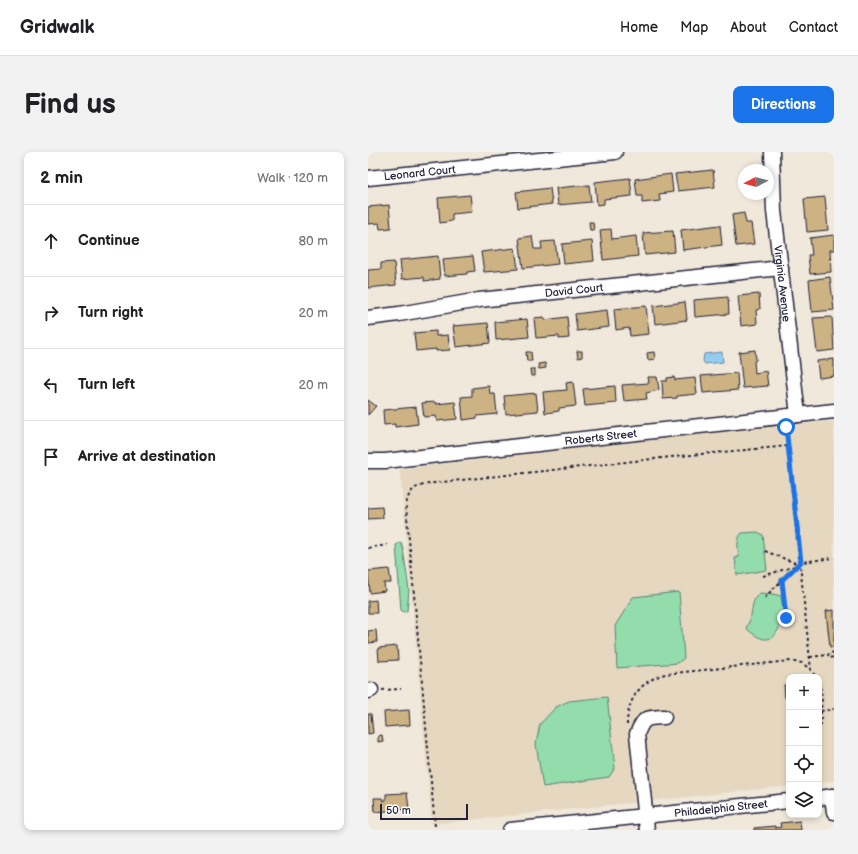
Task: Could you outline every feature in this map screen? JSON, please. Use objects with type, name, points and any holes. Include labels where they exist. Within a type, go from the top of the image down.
[{"type":"street","name":"Leonard Court","points":[[368,178],[616,152]]},
{"type":"street","name":"Virginia Avenue","points":[[772,152],[774,203],[798,415]]},
{"type":"street","name":"David Court","points":[[368,318],[479,300],[781,268]]},
{"type":"street","name":"Roberts Street","points":[[368,461],[385,461],[834,412]]},
{"type":"street","points":[[646,823],[632,730],[645,719],[664,717]]},
{"type":"street","points":[[828,797],[834,812]]},
{"type":"street","name":"Philadelphia Street","points":[[510,830],[646,823],[786,801]]},
{"type":"path","points":[[786,427],[811,670]]},
{"type":"path","points":[[435,826],[406,506],[407,496],[413,489],[434,483],[788,446]]},
{"type":"path","points":[[368,548],[387,545]]},
{"type":"path","points":[[765,551],[797,565]]},
{"type":"path","points":[[765,598],[801,562],[834,558]]},
{"type":"path","points":[[763,576],[797,565]]},
{"type":"path","points":[[782,580],[786,618]]},
{"type":"path","points":[[810,658],[828,655],[830,652],[834,653]]},
{"type":"path","points":[[828,655],[830,658],[834,657]]},
{"type":"path","points":[[632,730],[628,711],[633,697],[643,685],[658,676],[789,660],[802,663],[814,674]]},
{"type":"path","points":[[369,691],[401,689]]},
{"type":"path","points":[[822,711],[834,710]]},
{"type":"shaded area","points":[[834,421],[834,781],[822,782],[822,674],[786,674],[786,786],[432,824],[400,469],[647,439]]},
{"type":"green space","points":[[758,532],[763,535],[767,570],[737,575],[735,558],[739,557],[738,544],[740,535],[742,533]]},
{"type":"green space","points":[[401,542],[409,590],[407,611],[404,612],[401,610],[396,545]]},
{"type":"green space","points":[[679,592],[684,658],[678,663],[617,668],[615,626],[633,597]]},
{"type":"green space","points":[[760,593],[781,596],[783,620],[776,634],[768,639],[760,638],[746,628],[750,619],[755,598]]},
{"type":"green space","points":[[607,697],[615,768],[609,777],[543,787],[536,744],[540,724],[556,707],[569,701]]},
{"type":"water","points":[[722,352],[723,362],[705,364],[703,361],[704,354]]},
{"type":"building","points":[[713,170],[715,187],[678,191],[675,174]]},
{"type":"building","points":[[671,174],[673,192],[659,194],[660,201],[642,203],[642,196],[637,196],[635,179]]},
{"type":"building","points":[[630,178],[632,196],[604,199],[604,204],[597,205],[595,182]]},
{"type":"building","points":[[589,185],[591,202],[558,205],[556,188]]},
{"type":"building","points":[[550,188],[552,204],[518,208],[516,192]]},
{"type":"building","points":[[470,195],[472,212],[452,214],[452,221],[440,223],[438,198]]},
{"type":"building","points":[[825,197],[828,230],[807,232],[804,199]]},
{"type":"building","points":[[389,205],[391,228],[380,229],[379,223],[368,224],[368,207]]},
{"type":"building","points":[[744,213],[746,223],[751,223],[754,244],[736,246],[732,215]]},
{"type":"building","points":[[589,222],[593,222],[594,230],[590,230]]},
{"type":"building","points":[[720,225],[722,245],[683,250],[681,230]]},
{"type":"building","points":[[611,229],[612,239],[636,236],[638,256],[603,260],[600,230]]},
{"type":"building","points":[[673,231],[675,252],[645,255],[643,233]]},
{"type":"building","points":[[834,235],[834,250],[830,250],[831,272],[810,274],[808,255],[812,255],[810,238]]},
{"type":"building","points":[[532,236],[534,249],[542,249],[541,242],[555,241],[558,264],[523,268],[519,238]]},
{"type":"building","points":[[592,241],[594,261],[564,264],[562,244]]},
{"type":"building","points":[[515,248],[518,269],[484,272],[481,252]]},
{"type":"building","points":[[438,256],[440,279],[424,281],[424,277],[402,279],[400,260]]},
{"type":"building","points":[[473,256],[475,271],[467,272],[467,274],[445,276],[443,259]]},
{"type":"building","points":[[394,262],[396,285],[368,288],[368,270],[381,269],[381,263]]},
{"type":"building","points":[[830,277],[834,310],[812,312],[809,280]]},
{"type":"building","points":[[759,294],[760,309],[756,310],[757,324],[741,326],[738,296]]},
{"type":"building","points":[[728,297],[729,314],[695,317],[694,300]]},
{"type":"building","points":[[685,302],[687,320],[655,324],[653,306]]},
{"type":"building","points":[[646,306],[649,334],[630,336],[629,328],[616,330],[614,309]]},
{"type":"building","points":[[607,310],[609,327],[577,331],[575,314]]},
{"type":"building","points":[[544,317],[545,320],[567,317],[569,338],[559,339],[559,336],[536,338],[534,318]]},
{"type":"building","points":[[832,317],[834,350],[817,352],[813,318]]},
{"type":"building","points":[[527,319],[529,337],[496,340],[495,322]]},
{"type":"building","points":[[488,323],[490,343],[456,347],[453,326]]},
{"type":"building","points":[[436,331],[436,336],[448,335],[450,350],[436,351],[436,349],[416,351],[414,333]]},
{"type":"building","points":[[755,350],[755,373],[766,371],[768,386],[743,388],[739,352]]},
{"type":"building","points":[[577,351],[582,351],[582,357],[578,358]]},
{"type":"building","points":[[526,352],[531,352],[532,361],[527,361]]},
{"type":"building","points":[[654,352],[655,359],[648,360],[647,353]]},
{"type":"building","points":[[834,359],[834,376],[819,378],[817,361]]},
{"type":"building","points":[[545,363],[546,368],[539,369],[538,364]]},
{"type":"building","points":[[530,369],[535,369],[535,376],[531,376]]},
{"type":"building","points":[[737,373],[738,390],[703,393],[701,376]]},
{"type":"building","points":[[648,377],[657,377],[659,390],[646,393],[647,399],[624,401],[622,385],[649,383]]},
{"type":"building","points":[[674,377],[675,380],[695,378],[697,394],[663,399],[662,381],[667,381],[667,378]]},
{"type":"building","points":[[573,382],[576,406],[559,408],[559,411],[545,413],[543,392],[567,390],[566,383]]},
{"type":"building","points":[[489,386],[490,394],[495,394],[497,414],[477,416],[477,418],[463,420],[461,397],[472,396],[472,388]]},
{"type":"building","points":[[615,386],[616,403],[585,406],[583,389]]},
{"type":"building","points":[[536,393],[538,411],[506,414],[504,396]]},
{"type":"building","points":[[368,400],[376,406],[368,415]]},
{"type":"building","points":[[435,402],[436,404],[455,402],[457,419],[437,421],[436,416],[424,417],[422,403]]},
{"type":"building","points":[[416,407],[418,424],[395,427],[395,424],[384,425],[383,410]]},
{"type":"building","points":[[382,507],[383,518],[368,519],[368,508]]},
{"type":"building","points":[[389,569],[391,583],[384,583],[385,591],[370,593],[368,571]]},
{"type":"building","points":[[376,600],[377,613],[368,613],[368,601]]},
{"type":"building","points":[[834,610],[834,647],[830,647],[826,611]]},
{"type":"building","points":[[376,630],[377,642],[369,643],[368,631]]},
{"type":"building","points":[[397,646],[398,660],[379,661],[378,648]]},
{"type":"building","points":[[784,685],[786,685],[786,698],[785,698]]},
{"type":"building","points":[[409,710],[410,725],[385,727],[384,712]]},
{"type":"building","points":[[368,714],[371,714],[373,733],[368,734]]},
{"type":"building","points":[[382,735],[383,741],[378,742],[378,736]]},
{"type":"building","points":[[407,793],[409,809],[375,812],[374,798],[382,798],[383,801],[386,800],[386,794]]},
{"type":"building","points":[[800,821],[801,830],[754,830],[754,828],[775,826],[775,828],[781,827],[780,823]]},
{"type":"route","points":[[786,427],[801,562],[782,580],[786,618]]}]
